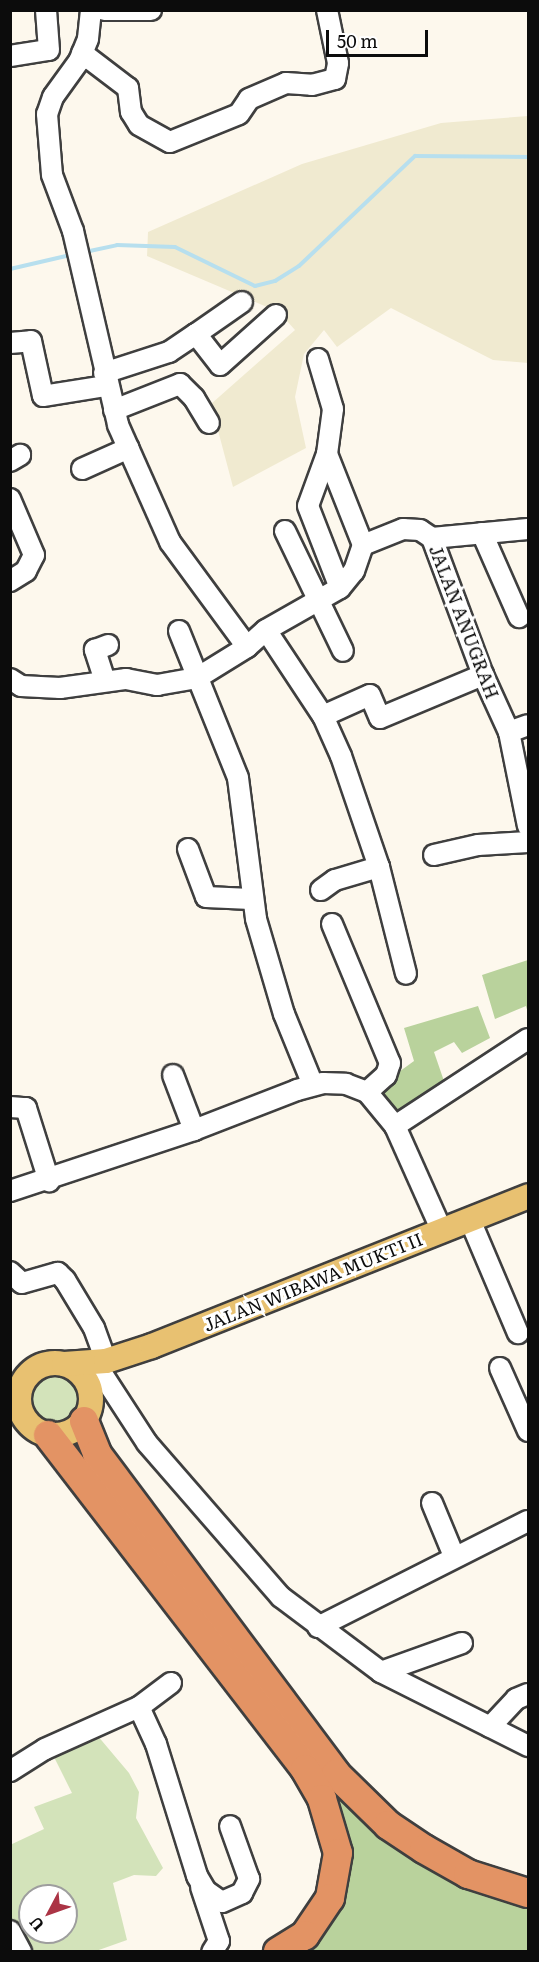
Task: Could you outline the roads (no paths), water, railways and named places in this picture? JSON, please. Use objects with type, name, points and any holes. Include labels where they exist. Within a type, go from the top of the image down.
[{"type":"highway","points":[[88,1409],[97,1454],[336,1774],[388,1825],[424,1849],[468,1874],[528,1893]]},
{"type":"highway","points":[[48,1435],[305,1769],[322,1799],[338,1852],[330,1898],[305,1935],[278,1952]]},
{"type":"main road","name":"JALAN WIBAWA MUKTI II","points":[[64,1364],[100,1362],[152,1346],[528,1196]]},
{"type":"main road","points":[[88,1409],[87,1382],[64,1364],[47,1363],[21,1374],[17,1417],[34,1429],[48,1435],[68,1433],[88,1409],[100,1362]]},
{"type":"street","points":[[10,56],[49,50],[46,10]]},
{"type":"street","points":[[91,10],[88,39],[82,53],[53,97],[47,114],[52,175],[73,231],[111,376],[114,411],[129,448],[170,542],[247,647]]},
{"type":"street","points":[[104,10],[150,10]]},
{"type":"street","points":[[82,53],[128,88],[131,111],[139,125],[154,137],[170,142],[239,114],[249,99],[286,83],[298,86],[335,79],[338,63],[327,10]]},
{"type":"street","points":[[10,343],[31,341],[43,396],[111,376],[170,352],[242,302]]},
{"type":"street","points":[[196,334],[214,371],[276,315]]},
{"type":"street","points":[[318,359],[333,409],[327,454],[308,506],[340,588]]},
{"type":"street","points":[[114,411],[180,384],[194,398],[209,423]]},
{"type":"street","points":[[82,469],[129,448]]},
{"type":"street","points":[[10,679],[21,686],[60,688],[136,679],[157,685],[197,678],[247,647],[266,630],[340,588],[354,571],[363,545],[327,454]]},
{"type":"street","points":[[10,499],[34,555],[26,570],[10,580]]},
{"type":"street","name":"JALAN ANUGRAH","points":[[363,545],[403,529],[420,530],[432,538],[483,675],[509,732],[528,826]]},
{"type":"street","points":[[432,538],[528,529]]},
{"type":"street","points":[[285,531],[344,651]]},
{"type":"street","points":[[482,533],[519,617]]},
{"type":"street","points":[[266,630],[323,716],[363,813],[406,974]]},
{"type":"street","points":[[179,631],[238,778],[250,852],[251,898],[284,1014],[313,1085]]},
{"type":"street","points":[[105,681],[95,650],[108,645]]},
{"type":"street","points":[[323,716],[370,695],[380,718],[483,675]]},
{"type":"street","points":[[509,732],[528,725]]},
{"type":"street","points":[[434,855],[478,845],[528,842]]},
{"type":"street","points":[[188,849],[206,897],[251,898]]},
{"type":"street","points":[[321,890],[335,880],[379,867]]},
{"type":"street","points":[[332,924],[390,1063],[386,1075],[367,1092]]},
{"type":"street","points":[[395,1126],[528,1039]]},
{"type":"street","points":[[173,1075],[194,1130]]},
{"type":"street","points":[[10,1191],[49,1180],[194,1130],[313,1085],[346,1084],[367,1092],[395,1126],[442,1231]]},
{"type":"street","points":[[10,1107],[26,1108],[49,1180]]},
{"type":"street","points":[[470,1220],[518,1333]]},
{"type":"street","points":[[10,1272],[22,1283],[58,1274],[65,1280],[94,1328],[100,1362],[129,1419],[183,1487],[281,1597],[318,1627],[381,1672],[528,1746]]},
{"type":"street","points":[[500,1368],[528,1431]]},
{"type":"street","points":[[432,1503],[454,1556]]},
{"type":"street","points":[[318,1627],[454,1556],[528,1521]]},
{"type":"street","points":[[381,1672],[462,1643]]},
{"type":"street","points":[[12,1766],[139,1707],[171,1683]]},
{"type":"street","points":[[490,1727],[516,1699],[528,1694]]},
{"type":"street","points":[[139,1707],[156,1744],[219,1941],[212,1952]]},
{"type":"street","points":[[201,1884],[222,1902],[238,1896],[246,1887],[249,1873],[230,1826]]},
{"type":"street","points":[[10,1931],[21,1952]]},
{"type":"waterway","points":[[85,252],[117,245],[175,247],[255,286],[275,281],[299,266],[415,156],[528,157]]},
{"type":"waterway","points":[[10,269],[70,255]]}]
